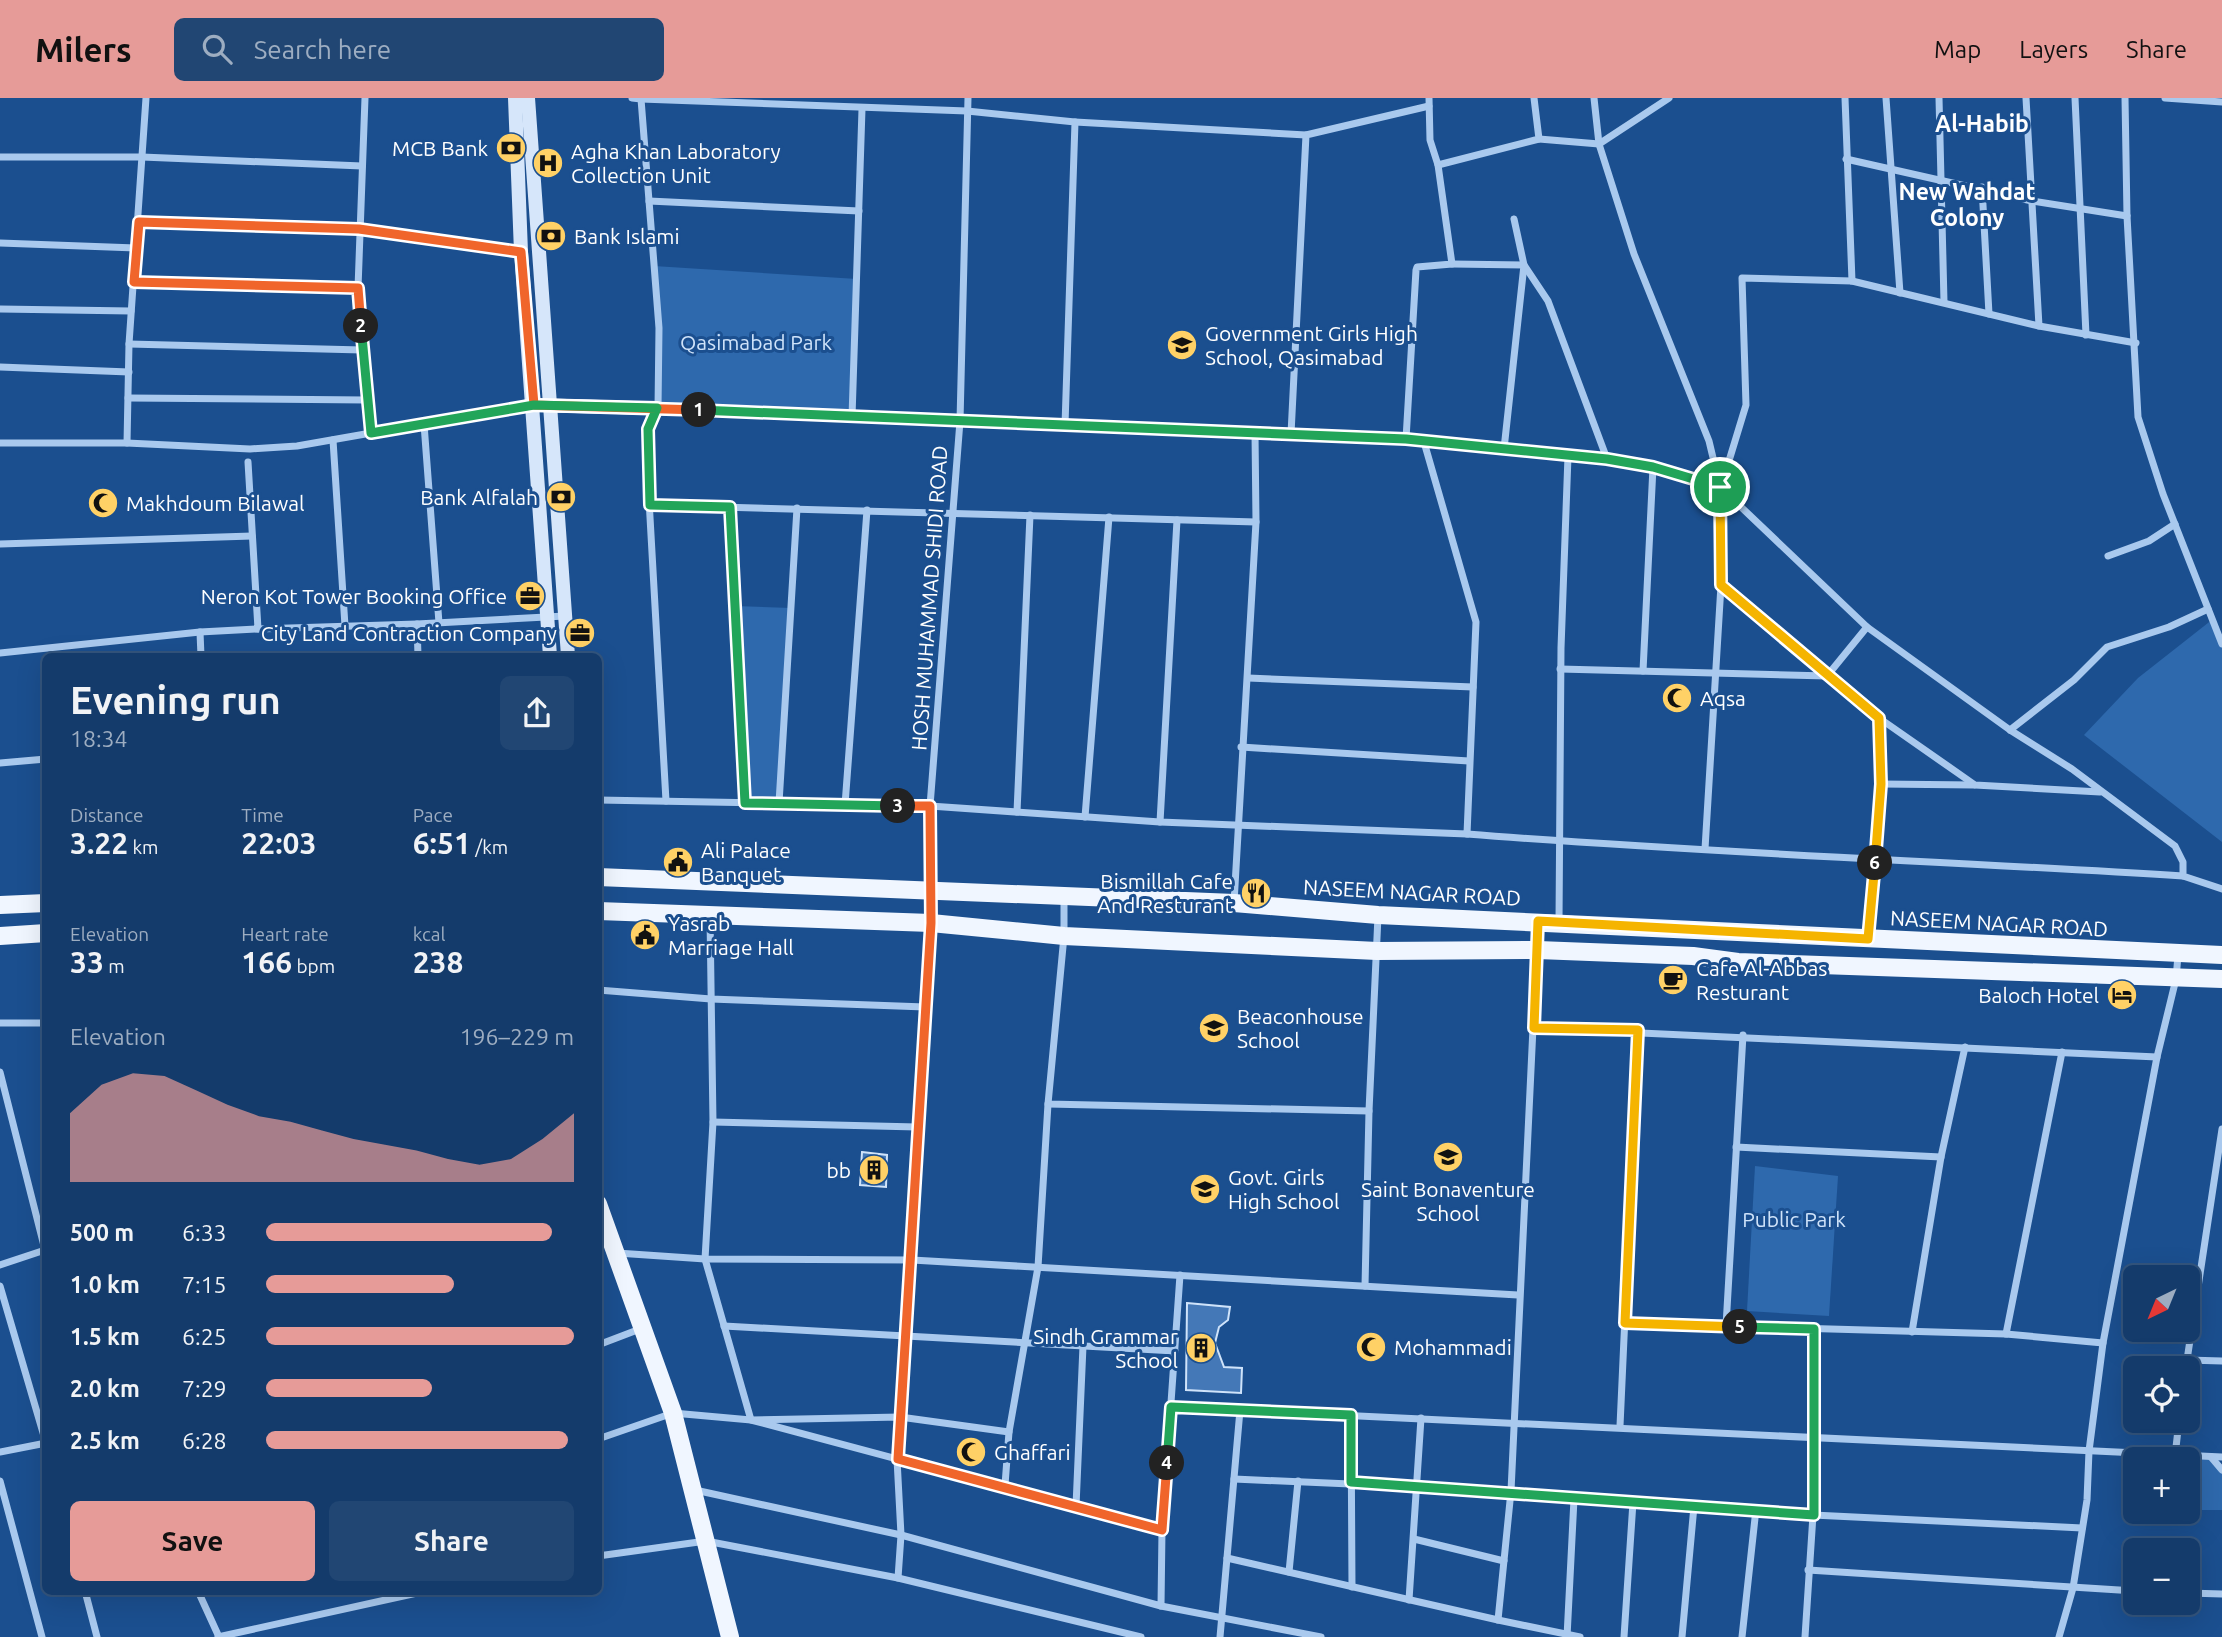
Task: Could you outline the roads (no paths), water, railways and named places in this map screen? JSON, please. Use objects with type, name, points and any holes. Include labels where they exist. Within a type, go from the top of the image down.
[{"type":"main road","points":[[515,98],[521,252],[550,653]]},
{"type":"main road","points":[[528,98],[568,653]]},
{"type":"main road","name":"NASEEM NAGAR ROAD","points":[[602,877],[1234,903],[1378,915],[2222,955]]},
{"type":"main road","points":[[929,890],[931,923]]},
{"type":"main road","points":[[0,905],[42,902]]},
{"type":"main road","points":[[602,911],[931,923],[1064,936],[1377,951],[1538,950],[1693,956],[1738,962],[2222,979]]},
{"type":"main road","points":[[0,936],[42,933]]},
{"type":"main road","points":[[602,1215],[645,1328],[673,1413],[730,1637]]},
{"type":"main road","points":[[706,1541],[719,1637]]},
{"type":"street","points":[[127,443],[129,344],[146,98]]},
{"type":"street","points":[[365,98],[358,288],[371,433]]},
{"type":"street","points":[[632,98],[839,109],[967,111],[1075,122],[1306,135],[1429,102],[1430,140],[1438,165],[1452,264]]},
{"type":"street","points":[[839,109],[840,98]]},
{"type":"street","name":"HOSH MUHAMMAD SHIDI ROAD","points":[[929,890],[930,806],[960,421],[968,98]]},
{"type":"street","points":[[1535,98],[1539,139]]},
{"type":"street","points":[[1594,98],[1599,144],[1634,254],[1709,441],[1720,487],[1721,585],[1713,674],[1705,849]]},
{"type":"street","points":[[1438,165],[1539,139],[1599,144],[1669,98]]},
{"type":"street","points":[[1845,98],[1852,281]]},
{"type":"street","points":[[1886,98],[1900,293]]},
{"type":"street","points":[[1939,98],[1944,302]]},
{"type":"street","points":[[2026,98],[2039,326]]},
{"type":"street","points":[[2075,98],[2086,335]]},
{"type":"street","points":[[2125,98],[2127,216],[2138,417],[2175,524],[2222,644]]},
{"type":"street","points":[[2165,98],[2222,102]]},
{"type":"street","points":[[641,99],[659,328],[657,408],[648,429],[666,801]]},
{"type":"street","points":[[852,416],[862,109]]},
{"type":"street","points":[[1065,425],[1075,122]]},
{"type":"street","points":[[1291,434],[1306,135]]},
{"type":"street","points":[[0,157],[142,157],[362,166]]},
{"type":"street","points":[[1846,159],[1982,187],[2032,201],[2127,216]]},
{"type":"street","points":[[1982,187],[1989,314]]},
{"type":"street","points":[[649,201],[859,211]]},
{"type":"street","points":[[1504,449],[1524,265],[1514,219]]},
{"type":"street","points":[[139,222],[359,229],[521,252]]},
{"type":"street","points":[[0,243],[136,248]]},
{"type":"street","points":[[1406,439],[1417,267],[1452,264],[1524,265]]},
{"type":"street","points":[[1524,265],[1548,301],[1607,459]]},
{"type":"street","points":[[1720,487],[1746,405],[1742,278],[1852,281],[2039,326],[2136,343]]},
{"type":"street","points":[[134,282],[358,288]]},
{"type":"street","points":[[0,309],[131,311]]},
{"type":"street","points":[[129,344],[362,350]]},
{"type":"street","points":[[0,367],[128,372]]},
{"type":"street","points":[[128,398],[366,400]]},
{"type":"street","points":[[0,443],[127,443],[250,449],[332,440],[551,404],[1406,439],[1607,459],[1653,467],[1720,487],[1867,627],[2010,730],[2072,769],[2175,846],[2183,862],[2183,876]]},
{"type":"street","points":[[424,424],[439,623]]},
{"type":"street","points":[[1234,903],[1256,522],[1255,433]]},
{"type":"street","points":[[332,440],[345,626]]},
{"type":"street","points":[[1424,442],[1476,622],[1467,834]]},
{"type":"street","points":[[1559,922],[1560,669],[1568,456]]},
{"type":"street","points":[[248,462],[258,629]]},
{"type":"street","points":[[1643,671],[1653,467]]},
{"type":"street","points":[[650,505],[1256,522]]},
{"type":"street","points":[[730,507],[745,803]]},
{"type":"street","points":[[779,803],[797,509]]},
{"type":"street","points":[[845,805],[867,510]]},
{"type":"street","points":[[1017,812],[1030,514]]},
{"type":"street","points":[[1085,817],[1109,517]]},
{"type":"street","points":[[1160,822],[1177,520]]},
{"type":"street","points":[[2108,556],[2149,541],[2175,524]]},
{"type":"street","points":[[0,544],[252,536]]},
{"type":"street","points":[[1721,585],[1879,718],[1975,785]]},
{"type":"street","points":[[2010,730],[2074,680],[2107,647],[2169,627],[2208,609]]},
{"type":"street","points":[[0,653],[200,632],[566,616]]},
{"type":"street","points":[[417,624],[418,653]]},
{"type":"street","points":[[1827,676],[1867,627]]},
{"type":"street","points":[[200,632],[201,653]]},
{"type":"street","points":[[1560,669],[1827,676]]},
{"type":"street","points":[[1248,678],[1473,687]]},
{"type":"street","points":[[1868,939],[1881,784],[1879,718]]},
{"type":"street","points":[[1241,747],[1469,761]]},
{"type":"street","points":[[0,763],[42,759]]},
{"type":"street","points":[[1881,784],[1975,785],[2101,792]]},
{"type":"street","points":[[602,800],[930,806],[1160,822],[1467,834],[2183,876],[2222,889]]},
{"type":"street","points":[[1005,1485],[1009,1432],[1038,1267],[1048,1104],[1064,936],[1064,897]]},
{"type":"street","points":[[1365,1286],[1369,1111],[1378,915]]},
{"type":"street","points":[[710,916],[713,1122],[705,1259],[751,1420]]},
{"type":"street","points":[[1498,1620],[1514,1422],[1538,921]]},
{"type":"street","points":[[898,1578],[901,1535],[898,1459],[900,1417],[912,1260],[917,1127],[931,923]]},
{"type":"street","points":[[2059,1637],[2073,1588],[2087,1500],[2088,1451],[2103,1343],[2157,1057],[2176,979],[2178,955]]},
{"type":"street","points":[[602,990],[711,999],[925,1007]]},
{"type":"street","points":[[0,1023],[42,1023]]},
{"type":"street","points":[[1534,1028],[1638,1030],[2157,1057]]},
{"type":"street","points":[[1620,1426],[1638,1030]]},
{"type":"street","points":[[1726,1326],[1743,1035]]},
{"type":"street","points":[[1912,1332],[1941,1157],[1965,1047]]},
{"type":"street","points":[[2006,1334],[2062,1052]]},
{"type":"street","points":[[0,1072],[42,1239]]},
{"type":"street","points":[[1048,1104],[1369,1111]]},
{"type":"street","points":[[713,1122],[917,1127]]},
{"type":"street","points":[[2188,1356],[2222,1129]]},
{"type":"street","points":[[1735,1147],[1941,1157]]},
{"type":"street","points":[[0,1265],[42,1252]]},
{"type":"street","points":[[616,1252],[705,1259],[912,1260],[1518,1295]]},
{"type":"street","points":[[1161,1606],[1162,1530],[1180,1275]]},
{"type":"street","points":[[0,1286],[42,1429]]},
{"type":"street","points":[[1625,1323],[2006,1334],[2103,1343]]},
{"type":"street","points":[[724,1326],[1174,1350]]},
{"type":"street","points":[[602,1344],[645,1328]]},
{"type":"street","points":[[1805,1637],[1814,1515],[1814,1329]]},
{"type":"street","points":[[1076,1506],[1083,1346]]},
{"type":"street","points":[[2200,1363],[2222,1361]]},
{"type":"street","points":[[1171,1407],[1620,1426],[2123,1453]]},
{"type":"street","points":[[1220,1637],[1240,1410]]},
{"type":"street","points":[[602,1438],[673,1413],[751,1420],[900,1417],[1009,1432]]},
{"type":"street","points":[[1351,1415],[1352,1587]]},
{"type":"street","points":[[1409,1601],[1419,1488],[1421,1418]]},
{"type":"street","points":[[751,1420],[1005,1485],[1162,1530]]},
{"type":"street","points":[[0,1452],[42,1444]]},
{"type":"street","points":[[2200,1456],[2222,1457]]},
{"type":"street","points":[[2211,1457],[2222,1470]]},
{"type":"street","points":[[1234,1479],[1510,1491],[1574,1499],[1756,1509],[1814,1515],[2082,1528]]},
{"type":"street","points":[[0,1481],[42,1637]]},
{"type":"street","points":[[1289,1572],[1298,1481]]},
{"type":"street","points":[[692,1490],[901,1535],[1161,1606],[1321,1637]]},
{"type":"street","points":[[1567,1636],[1574,1499]]},
{"type":"street","points":[[1625,1637],[1633,1502]]},
{"type":"street","points":[[1682,1637],[1694,1506]]},
{"type":"street","points":[[1742,1637],[1756,1509]]},
{"type":"street","points":[[1414,1539],[1504,1561]]},
{"type":"street","points":[[602,1555],[706,1541],[898,1578],[1141,1637]]},
{"type":"street","points":[[1227,1558],[1409,1601],[1580,1637]]},
{"type":"street","points":[[1808,1570],[2123,1590]]},
{"type":"street","points":[[2200,1593],[2222,1594]]},
{"type":"street","points":[[86,1595],[97,1637]]},
{"type":"street","points":[[200,1595],[219,1637],[408,1595]]},
{"type":"place","name":"MCB Bank","points":[[511,148]]},
{"type":"place","name":"Agha Khan Laboratory Collection Unit","points":[[548,163]]},
{"type":"place","name":"Bank Islami","points":[[551,236]]},
{"type":"place","name":"Government Girls High School, Qasimabad","points":[[1182,345]]},
{"type":"place","name":"Bank Alfalah","points":[[561,497]]},
{"type":"place","name":"Makhdoum Bilawal","points":[[103,503]]},
{"type":"place","name":"Neron Kot Tower Booking Office","points":[[530,596]]},
{"type":"place","name":"City Land Contraction Company","points":[[580,633]]},
{"type":"place","name":"Aqsa","points":[[1677,698]]},
{"type":"place","name":"Ali Palace Banquet","points":[[678,862]]},
{"type":"place","name":"Bismillah Cafe And Resturant","points":[[1256,893]]},
{"type":"place","name":"Yasrab Marriage Hall","points":[[645,935]]},
{"type":"place","name":"Cafe Al-Abbas Resturant","points":[[1673,980]]},
{"type":"place","name":"Baloch Hotel","points":[[2122,995]]},
{"type":"place","name":"Beaconhouse School","points":[[1214,1028]]},
{"type":"place","name":"Saint Bonaventure School","points":[[1448,1157]]},
{"type":"place","name":"bb","points":[[874,1170]]},
{"type":"place","name":"Govt. Girls High School","points":[[1205,1189]]},
{"type":"place","name":"Mohammadi","points":[[1371,1347]]},
{"type":"place","name":"Sindh Grammar School","points":[[1201,1348]]},
{"type":"place","name":"Ghaffari","points":[[971,1452]]},
{"type":"district","name":"Al-Habib","points":[[1982,123]]},
{"type":"district","name":"New Wahdat Colony","points":[[1967,204]]},
{"type":"park label","name":"Qasimabad Park","points":[[756,342]]},
{"type":"park label","name":"Public Park","points":[[1794,1219]]}]
